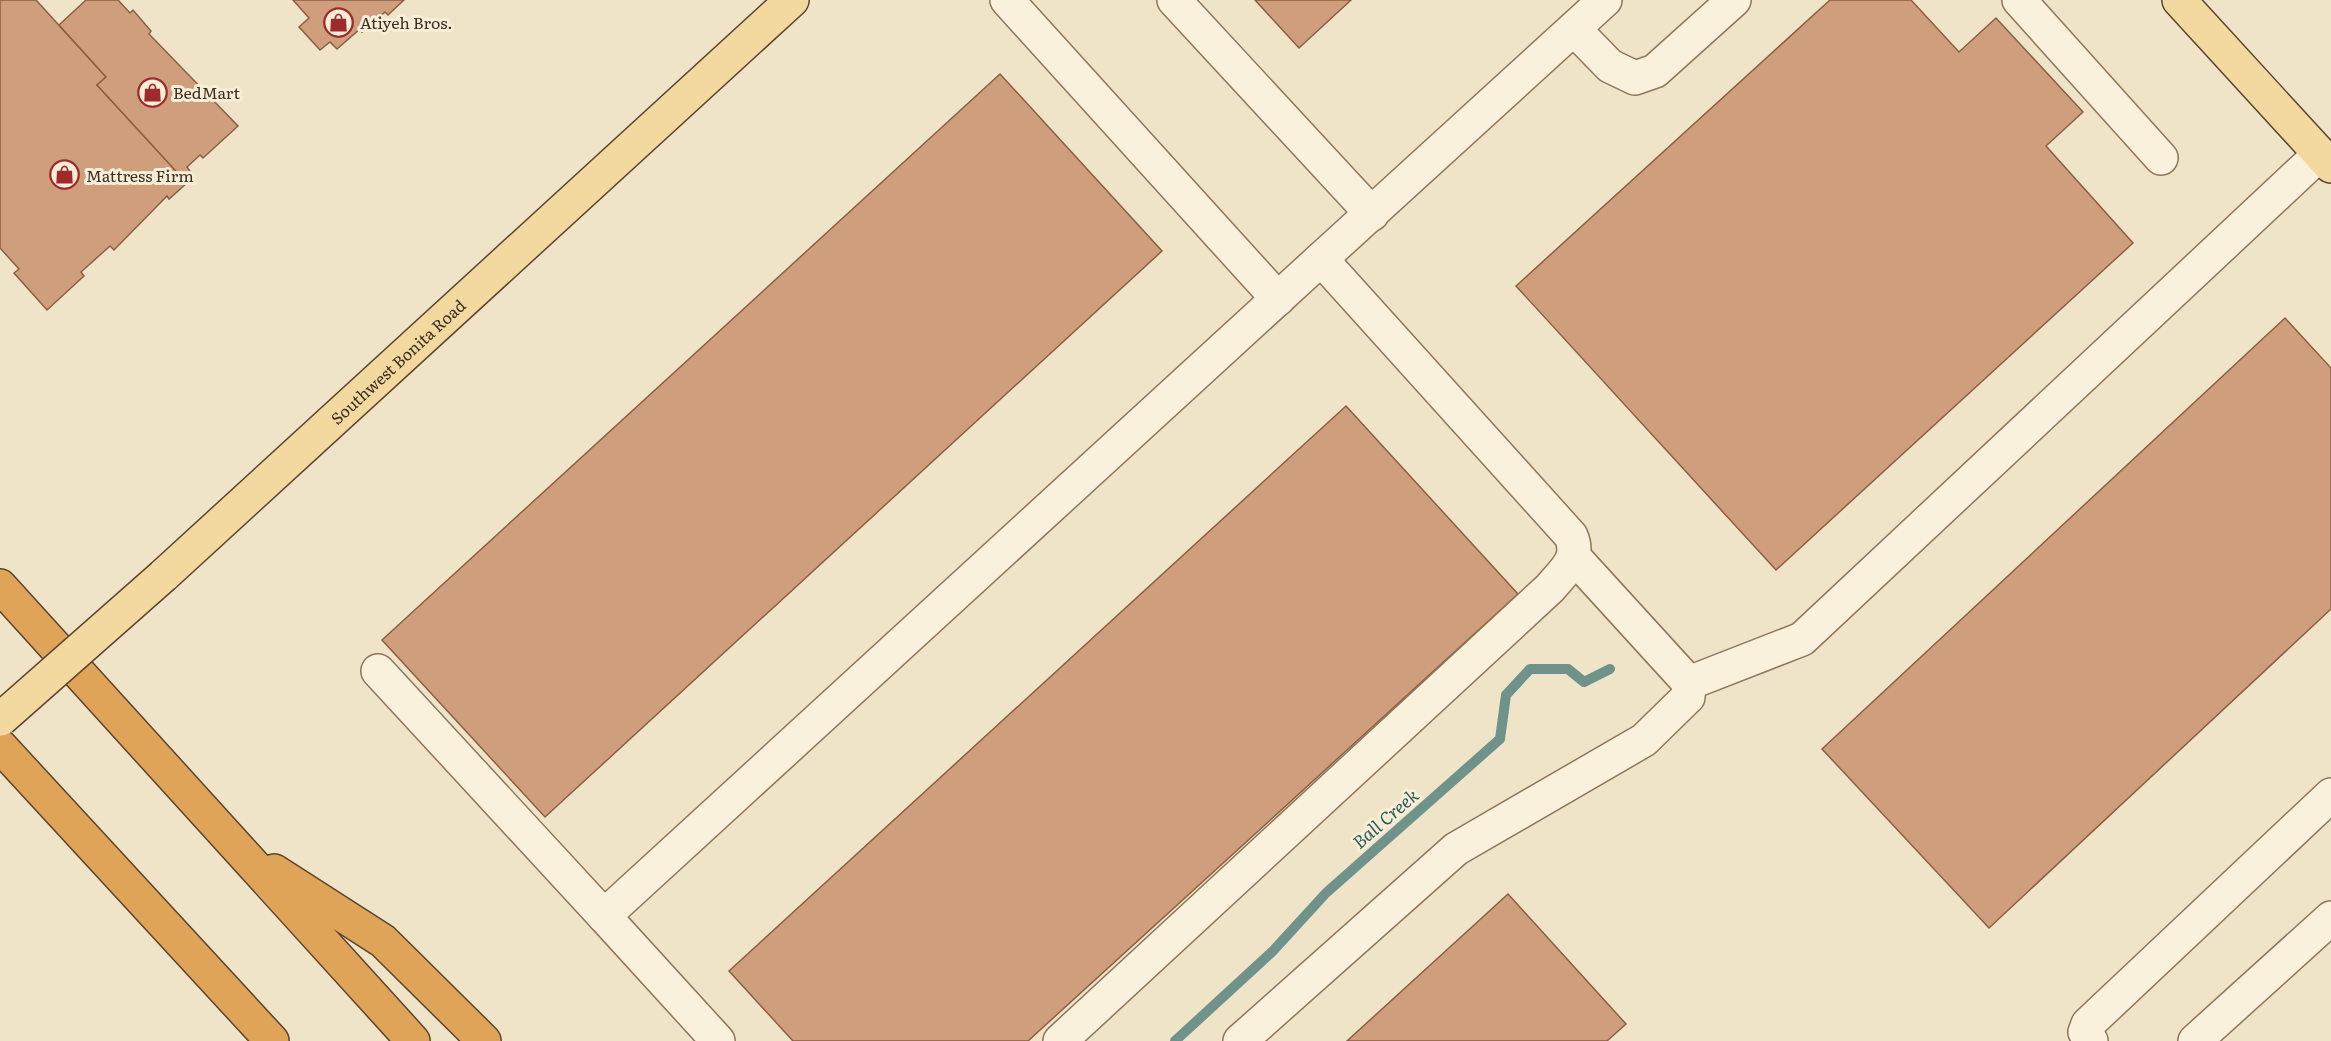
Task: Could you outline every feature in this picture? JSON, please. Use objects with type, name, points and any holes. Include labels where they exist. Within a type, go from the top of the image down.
[{"type":"highway","points":[[0,586],[413,1041]]},
{"type":"highway","points":[[0,746],[272,1041]]},
{"type":"highway","points":[[237,848],[383,941],[484,1041]]},
{"type":"main road","name":"Southwest Bonita Road","points":[[0,720],[163,576],[792,0]]},
{"type":"main road","points":[[2179,0],[2325,160]]},
{"type":"lane","points":[[1007,0],[1278,299]]},
{"type":"lane","points":[[1174,0],[1372,214]]},
{"type":"lane","points":[[604,916],[1605,0]]},
{"type":"lane","points":[[1574,29],[1610,66],[1635,78],[1655,71],[1734,0]]},
{"type":"lane","points":[[2019,0],[2161,158]]},
{"type":"lane","points":[[1689,683],[1802,639],[2325,160]]},
{"type":"lane","points":[[1060,1041],[1550,588],[1575,558],[1576,548],[1571,536],[1321,259]]},
{"type":"lane","points":[[1240,1041],[1456,849],[1644,740],[1688,697],[1689,683],[1575,558]]},
{"type":"lane","points":[[378,671],[718,1041]]},
{"type":"lane","points":[[2091,1041],[2085,1032],[2088,1024],[2331,795]]},
{"type":"lane","points":[[2195,1041],[2331,918]]},
{"type":"building","points":[[0,0],[36,0],[106,77],[97,85],[187,183],[169,199],[167,196],[114,250],[110,246],[81,272],[84,276],[47,310],[14,273],[19,269],[0,248]]},
{"type":"building","name":"BedMart","points":[[86,0],[118,0],[130,13],[133,10],[151,31],[149,34],[238,126],[203,158],[200,155],[187,167],[192,174],[185,181],[97,85],[106,77],[59,25]]},
{"type":"building","name":"Atiyeh Bros.","points":[[293,0],[404,0],[388,15],[385,12],[337,49],[330,42],[320,50],[299,27],[309,18]]},
{"type":"building","points":[[1255,0],[1351,0],[1299,48]]},
{"type":"building","points":[[1830,0],[1911,0],[1959,52],[1996,18],[2083,112],[2046,146],[2133,243],[1776,570],[1516,286]]},
{"type":"building","points":[[1000,74],[1162,251],[545,817],[382,640]]},
{"type":"building","points":[[2285,318],[2331,368],[2331,609],[1989,928],[1822,749]]},
{"type":"building","points":[[1346,406],[1518,594],[1028,1041],[793,1041],[729,971]]},
{"type":"building","points":[[1508,894],[1626,1024],[1607,1041],[1347,1041]]},
{"type":"waterway","name":"Ball Creek","points":[[1175,1041],[1273,951],[1326,893],[1500,739],[1506,695],[1530,669],[1568,669],[1584,682],[1610,669]]},
{"type":"place","name":"Atiyeh Bros.","points":[[339,22]]},
{"type":"place","name":"BedMart","points":[[152,92]]},
{"type":"place","name":"Mattress Firm","points":[[65,175]]}]
